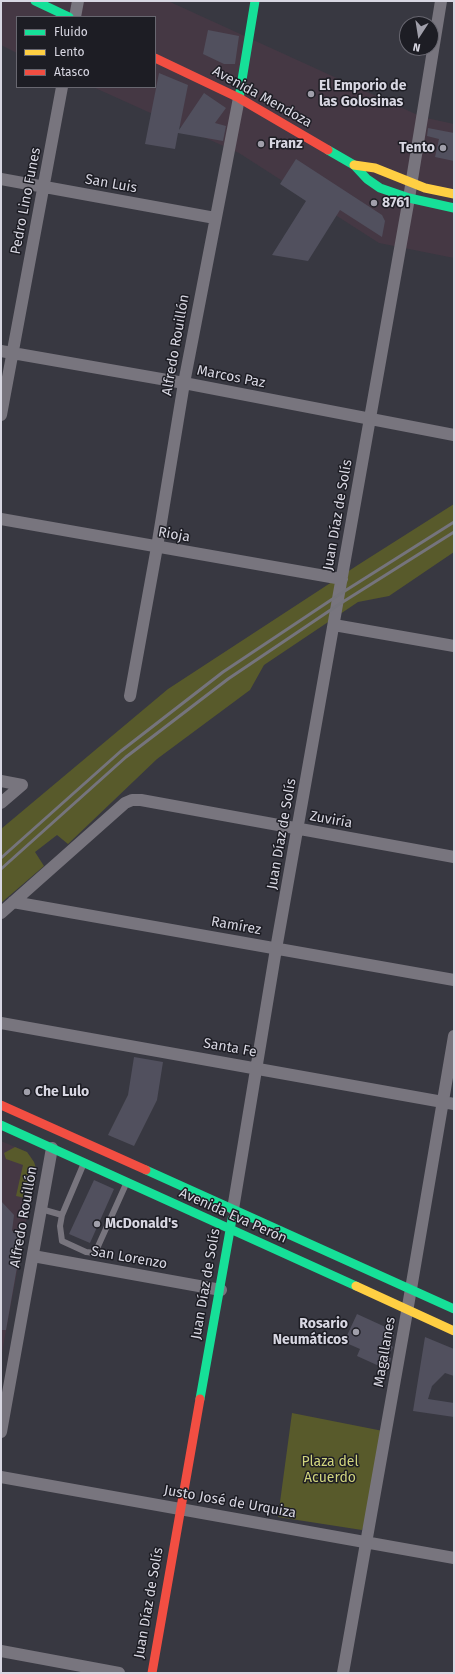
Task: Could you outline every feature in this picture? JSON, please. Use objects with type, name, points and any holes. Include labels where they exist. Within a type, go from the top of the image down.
[{"type":"main road","points":[[35,1],[68,16]]},
{"type":"main road","name":"Alfredo Rouillón","points":[[239,98],[255,1]]},
{"type":"main road","name":"Avenida Mendoza","points":[[156,58],[239,98],[354,165],[367,180],[380,188],[409,198],[454,208]]},
{"type":"main road","name":"Avenida Mendoza","points":[[354,165],[375,168],[412,183],[454,194]]},
{"type":"main road","name":"Avenida Eva Perón","points":[[1,1105],[454,1308]]},
{"type":"main road","name":"Avenida Eva Perón","points":[[1,1125],[454,1331]]},
{"type":"main road","name":"Juan Díaz de Solís","points":[[152,1673],[233,1209]]},
{"type":"street","points":[[75,16],[78,1]]},
{"type":"street","name":"Juan Díaz de Solís","points":[[233,1209],[276,949],[412,183],[441,1]]},
{"type":"street","name":"Pedro Lino Funes","points":[[1,415],[7,352],[44,187],[62,88]]},
{"type":"street","name":"Alfredo Rouillón","points":[[130,696],[157,547],[184,383],[239,98]]},
{"type":"street","name":"San Luis","points":[[1,179],[215,218]]},
{"type":"street","name":"Marcos Paz","points":[[7,352],[184,383],[454,435]]},
{"type":"street","name":"Rioja","points":[[1,519],[342,579]]},
{"type":"street","points":[[334,626],[454,646]]},
{"type":"street","points":[[1,781],[22,785],[1,803]]},
{"type":"street","name":"Zuviría","points":[[13,902],[124,803],[132,800],[141,800],[298,830],[454,857]]},
{"type":"street","points":[[1,912],[13,902]]},
{"type":"street","name":"Ramírez","points":[[13,902],[454,980]]},
{"type":"street","name":"Santa Fe","points":[[1,1023],[448,1103]]},
{"type":"street","name":"Magallanes","points":[[343,1673],[411,1289],[448,1103],[454,1036]]},
{"type":"street","name":"Alfredo Rouillón","points":[[1,1432],[52,1148]]},
{"type":"street","name":"San Lorenzo","points":[[33,1256],[220,1290]]},
{"type":"street","name":"Justo José de Urquiza","points":[[1,1477],[454,1558]]},
{"type":"street","points":[[1,1651],[119,1673]]},
{"type":"lane","points":[[84,1163],[62,1215],[60,1226],[62,1241],[86,1252],[95,1253],[126,1182]]},
{"type":"lane","points":[[41,1209],[62,1215]]},
{"type":"shaded area","points":[[1,1],[168,1],[422,117],[454,124],[454,258],[379,243],[239,153],[95,88],[156,88],[156,16],[16,16],[16,52],[1,45]]},
{"type":"shaded area","points":[[1,1141],[27,1152],[36,1168],[1,1358]]},
{"type":"green space","points":[[454,504],[454,552],[389,596],[358,602],[264,665],[250,690],[157,759],[68,844],[57,835],[35,852],[44,866],[1,903],[1,829],[168,689]]},
{"type":"green space","points":[[15,1147],[27,1152],[36,1168],[30,1199],[16,1196],[23,1165],[6,1159],[4,1153]]},
{"type":"green space","name":"Plaza del Acuerdo","points":[[292,1413],[383,1431],[366,1520],[362,1530],[278,1517]]},
{"type":"building","points":[[208,30],[239,36],[235,64],[224,64],[203,54]]},
{"type":"building","points":[[159,73],[188,85],[179,130],[204,93],[226,108],[215,123],[226,126],[223,141],[178,133],[175,149],[145,144]]},
{"type":"building","points":[[428,128],[454,133],[454,161],[435,157],[439,139],[427,136]]},
{"type":"building","points":[[296,159],[382,215],[385,221],[382,237],[340,210],[308,261],[272,255],[306,201],[280,184]]},
{"type":"building","points":[[134,1057],[163,1062],[157,1100],[134,1146],[108,1135],[128,1095]]},
{"type":"building","points":[[94,1180],[114,1189],[90,1243],[69,1234]]},
{"type":"building","points":[[1,1201],[14,1215],[12,1231],[23,1233],[6,1330],[1,1330]]},
{"type":"building","points":[[357,1314],[392,1330],[394,1335],[390,1345],[393,1347],[388,1357],[391,1358],[388,1370],[357,1356],[360,1349],[344,1342]]},
{"type":"building","points":[[425,1337],[454,1349],[454,1376],[445,1373],[432,1386],[428,1399],[454,1403],[454,1417],[413,1411]]},
{"type":"railway","points":[[1,858],[121,751],[223,672],[340,594],[454,522]]},
{"type":"railway","points":[[1,869],[126,757],[228,679],[338,605],[454,532]]},
{"type":"traffic: fast","points":[[35,1],[67,16]]},
{"type":"traffic: fast","points":[[239,98],[255,1]]},
{"type":"traffic: fast","points":[[328,150],[354,165],[367,179],[380,188],[409,198],[454,208]]},
{"type":"traffic: fast","points":[[1,1125],[356,1286]]},
{"type":"traffic: fast","points":[[146,1170],[454,1309]]},
{"type":"traffic: fast","points":[[200,1399],[232,1219]]},
{"type":"traffic: slow","points":[[354,165],[375,168],[425,188],[454,194]]},
{"type":"traffic: slow","points":[[356,1286],[454,1331]]},
{"type":"traffic: jam","points":[[156,58],[239,98],[328,150]]},
{"type":"traffic: jam","points":[[1,1105],[146,1170]]},
{"type":"traffic: jam","points":[[152,1673],[200,1399]]},
{"type":"place","name":"El Emporio de las Golosinas","points":[[311,94]]},
{"type":"place","name":"Franz","points":[[261,144]]},
{"type":"place","name":"Tento","points":[[443,148]]},
{"type":"place","name":"8761","points":[[374,203]]},
{"type":"place","name":"Che Lulo","points":[[27,1092]]},
{"type":"place","name":"McDonald's","points":[[97,1224]]},
{"type":"place","name":"Rosario Neumáticos","points":[[356,1332]]}]
